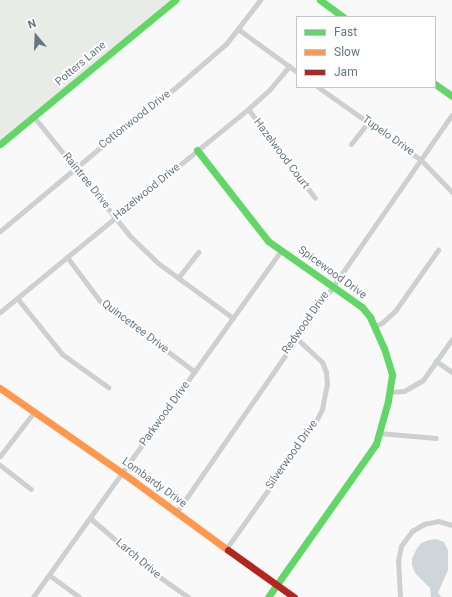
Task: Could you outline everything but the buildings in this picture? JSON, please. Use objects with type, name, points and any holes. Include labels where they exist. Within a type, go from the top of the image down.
[{"type":"street","name":"Potters Lane","points":[[0,144],[175,0]]},
{"type":"street","name":"Cottonwood Drive","points":[[0,231],[75,168],[175,88],[226,44],[260,0]]},
{"type":"street","points":[[320,0],[342,16]]},
{"type":"street","points":[[238,29],[296,71]]},
{"type":"street","name":"Hazelwood Drive","points":[[0,312],[248,109],[270,90],[289,66]]},
{"type":"street","points":[[436,85],[452,96]]},
{"type":"street","name":"Tupelo Drive","points":[[319,88],[421,160],[452,192]]},
{"type":"street","name":"Hazelwood Court","points":[[248,109],[315,198]]},
{"type":"street","name":"Redwood Drive","points":[[176,513],[452,115]]},
{"type":"street","name":"Raintree Drive","points":[[34,117],[131,237],[158,263],[233,318]]},
{"type":"street","points":[[351,144],[368,122]]},
{"type":"street","name":"Spicewood Drive","points":[[197,150],[263,234],[281,250],[362,307],[370,317],[384,348],[392,375],[376,444],[268,597]]},
{"type":"street","name":"Parkwood Drive","points":[[34,597],[281,250]]},
{"type":"street","points":[[374,327],[383,322],[395,311],[438,250]]},
{"type":"street","points":[[178,278],[198,252]]},
{"type":"street","name":"Quincetree Drive","points":[[67,257],[99,300],[117,316],[150,338],[195,372]]},
{"type":"street","points":[[17,298],[62,354],[108,387]]},
{"type":"street","name":"Silverwood Drive","points":[[226,549],[314,425],[322,409],[327,384],[326,372],[322,362],[296,338]]},
{"type":"street","points":[[389,392],[404,391],[423,380],[452,339]]},
{"type":"street","points":[[436,361],[452,372]]},
{"type":"street","name":"Lombardy Drive","points":[[0,388],[122,473],[294,597]]},
{"type":"street","points":[[0,456],[34,412]]},
{"type":"street","points":[[379,433],[436,438]]},
{"type":"street","points":[[0,466],[31,489]]},
{"type":"street","name":"Larch Drive","points":[[90,518],[154,573],[188,597]]},
{"type":"street","points":[[400,597],[398,561],[401,546],[412,531],[424,524],[438,521],[452,525]]},
{"type":"street","points":[[49,576],[78,597]]},
{"type":"shaded area","points":[[0,0],[171,0],[0,143]]},
{"type":"shaded area","points":[[436,539],[444,542],[448,550],[448,570],[438,593],[442,597],[431,597],[430,588],[415,573],[412,565],[412,559],[421,543]]},
{"type":"traffic: fast","points":[[0,144],[175,0]]},
{"type":"traffic: fast","points":[[320,0],[342,16]]},
{"type":"traffic: fast","points":[[436,85],[452,96]]},
{"type":"traffic: fast","points":[[197,150],[268,241],[362,307],[370,317],[384,348],[392,375],[388,401],[376,444],[268,597]]},
{"type":"traffic: slow","points":[[0,388],[135,482],[228,550]]},
{"type":"traffic: jam","points":[[228,550],[294,597]]}]
